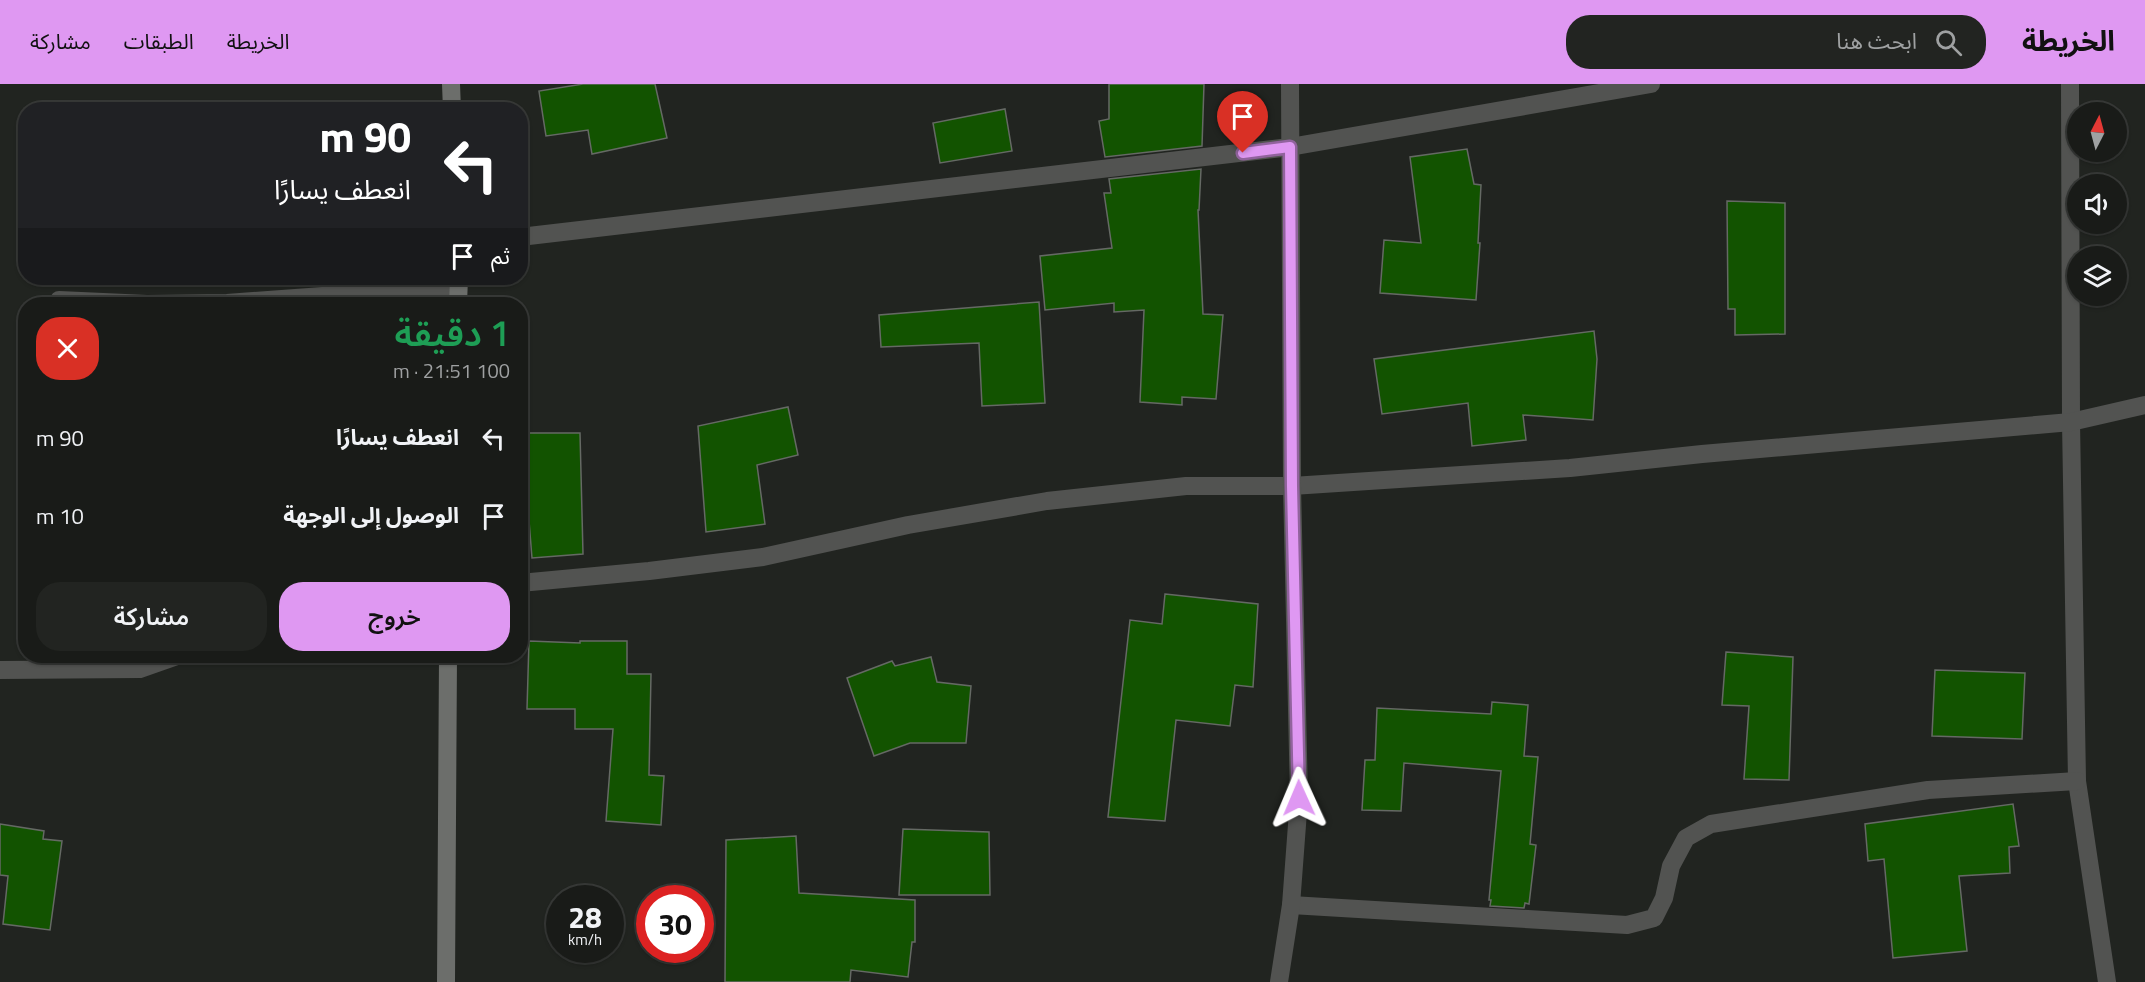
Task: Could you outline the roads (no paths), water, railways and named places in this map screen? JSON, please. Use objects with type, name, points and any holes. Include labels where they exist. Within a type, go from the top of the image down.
[{"type":"main road","points":[[451,84],[452,102]]},
{"type":"main road","points":[[446,982],[448,663]]},
{"type":"street","points":[[1280,982],[1291,905],[1299,798],[1292,486],[1290,84]]},
{"type":"street","points":[[528,236],[1290,147],[1651,84]]},
{"type":"street","points":[[2070,84],[2071,422],[2077,781],[2107,982]]},
{"type":"street","points":[[326,297],[458,289]]},
{"type":"street","points":[[528,582],[649,572],[763,557],[908,525],[1047,501],[1186,486],[1292,486],[1570,468],[1702,454],[2071,422],[2145,405]]},
{"type":"street","points":[[0,670],[140,669],[157,663]]},
{"type":"street","points":[[1291,905],[1627,925],[1654,918],[1664,898],[1671,866],[1686,838],[1711,824],[1928,790],[2077,781]]}]
